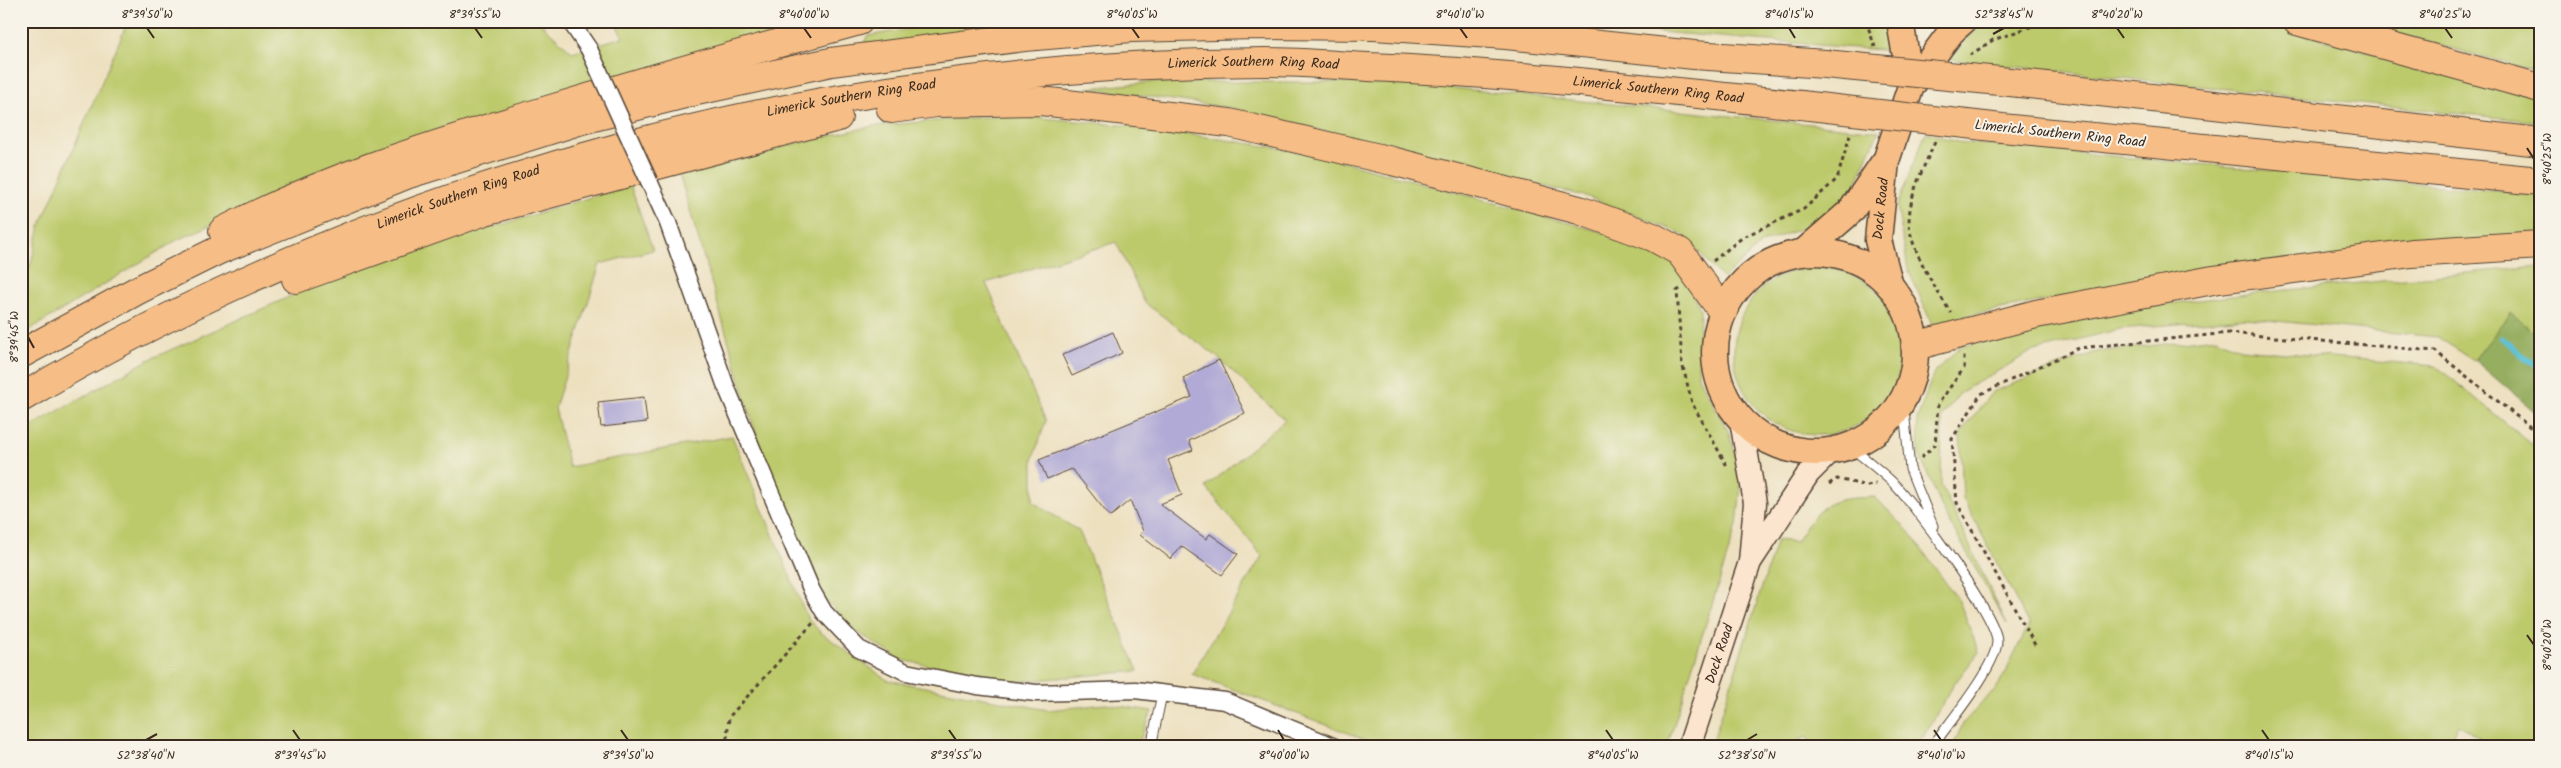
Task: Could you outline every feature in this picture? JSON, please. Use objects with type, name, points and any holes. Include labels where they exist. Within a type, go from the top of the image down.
[{"type":"highway","points":[[32,347],[106,293],[274,205],[422,148],[687,68],[858,21]]},
{"type":"highway","points":[[2297,21],[2540,88]]},
{"type":"highway","points":[[32,347],[219,250],[406,175],[582,120],[701,90],[831,62],[1024,37],[1131,28],[1257,25],[1374,26],[1506,35],[1694,55],[1825,64],[2020,83],[2540,142]]},
{"type":"highway","name":"Limerick Southern Ring Road","points":[[21,398],[91,356],[278,267],[443,201],[567,162],[681,131],[816,103],[949,82],[1093,68],[1268,62],[1434,70],[1587,82],[2002,128],[2540,181]]},
{"type":"highway","points":[[567,162],[774,123],[937,103],[1041,101],[1228,123],[1392,161],[1579,210],[1653,237],[1680,252],[1723,312]]},
{"type":"highway","points":[[21,410],[127,353],[296,279],[485,211],[847,114]]},
{"type":"highway","points":[[1915,346],[2036,314],[2213,280],[2412,252],[2540,245]]},
{"type":"main road","name":"Dock Road","points":[[1900,21],[1911,86]]},
{"type":"main road","name":"Dock Road","points":[[1890,286],[1878,240],[1886,161],[1911,86],[1951,32],[1963,21]]},
{"type":"main road","name":"Dock Road","points":[[1804,252],[1851,211],[1886,161]]},
{"type":"main road","points":[[1804,252],[1828,253],[1851,259],[1872,270],[1890,286],[1908,314],[1915,346],[1912,374],[1903,400],[1889,420],[1870,435],[1840,448],[1798,451],[1767,440],[1741,420],[1724,396],[1716,368],[1715,340],[1723,312],[1737,289],[1756,271],[1779,259],[1804,252]]},
{"type":"main road","name":"Dock Road","points":[[1689,747],[1750,562],[1755,503],[1741,420]]},
{"type":"main road","name":"Dock Road","points":[[1750,562],[1808,474],[1840,448]]},
{"type":"street","points":[[570,21],[589,49],[668,223],[725,384],[812,591],[824,612],[858,649],[906,672],[977,686],[1036,693],[1134,690],[1224,701],[1335,747]]},
{"type":"lane","points":[[1903,400],[1910,469],[1937,536]]},
{"type":"lane","points":[[1840,448],[1891,480],[1937,536],[1990,619],[1998,640],[1993,661],[1932,747]]},
{"type":"lane","points":[[1150,747],[1162,694]]},
{"type":"path","points":[[1866,21],[1876,50]]},
{"type":"path","points":[[1966,64],[1970,56],[1993,40],[2047,21]]},
{"type":"path","points":[[1753,491],[1731,473],[1692,403],[1682,362],[1677,291],[1743,237],[1804,209],[1837,179],[1852,130]]},
{"type":"path","points":[[1910,469],[1935,445],[1938,404],[1964,368],[1964,332],[1922,265],[1909,224],[1916,185],[1938,134]]},
{"type":"path","points":[[2035,645],[1957,503],[1952,439],[1982,394],[2079,348],[2229,334],[2435,351],[2540,435]]},
{"type":"path","points":[[1822,488],[1837,479],[1868,486],[1891,480]]},
{"type":"path","points":[[726,747],[729,716],[824,612]]},
{"type":"green space","points":[[128,21],[538,21],[572,52],[623,37],[614,21],[820,21],[337,170],[177,240],[21,335],[21,272],[30,267],[40,226]]},
{"type":"green space","points":[[957,21],[1040,21],[862,50],[867,36]]},
{"type":"green space","points":[[1524,21],[1889,21],[1893,51],[1855,48]]},
{"type":"green space","points":[[1993,21],[2255,21],[2540,98],[2540,122],[1962,61],[1949,58],[1980,26]]},
{"type":"green space","points":[[2349,21],[2540,21],[2540,72]]},
{"type":"green space","points":[[1154,82],[1393,82],[1879,131],[1854,188],[1825,220],[1762,243],[1723,279],[1683,234],[1588,197],[1231,108],[1087,88]]},
{"type":"green space","points":[[1008,115],[1143,127],[1316,154],[1631,240],[1676,262],[1700,308],[1698,376],[1728,431],[1742,476],[1737,525],[1667,747],[1385,747],[1192,674],[1262,556],[1206,487],[1285,420],[1215,355],[1145,303],[1116,242],[986,283],[1046,421],[1033,458],[1033,502],[1079,531],[1138,671],[1013,682],[901,660],[856,631],[822,596],[758,441],[678,170],[873,126]]},
{"type":"green space","points":[[1926,132],[1957,142],[2540,195],[2540,238],[2104,289],[1965,316],[1934,329],[1908,269],[1897,206]]},
{"type":"green space","points":[[630,185],[653,250],[600,264],[555,408],[569,467],[732,436],[807,617],[820,632],[887,680],[1048,710],[1106,704],[1152,711],[1137,747],[21,747],[21,432],[148,360],[338,275]]},
{"type":"green space","points":[[2540,266],[2540,337],[2511,314],[2474,360],[2437,337],[2246,318],[2120,329],[2031,352],[1961,392],[1942,416],[1941,485],[2007,625],[1943,510],[1919,454],[1917,419],[1934,372],[1960,347],[2133,308],[2256,293]]},
{"type":"green space","points":[[1810,267],[1826,267],[1858,277],[1883,298],[1896,319],[1902,351],[1896,383],[1888,398],[1871,416],[1850,429],[1826,435],[1810,435],[1786,429],[1771,421],[1748,398],[1740,383],[1734,359],[1734,343],[1740,319],[1748,304],[1771,281],[1786,273]]},
{"type":"green space","points":[[2511,313],[2540,337],[2540,416],[2474,360]]},
{"type":"green space","points":[[2216,338],[2240,349],[2436,366],[2540,451],[2540,747],[2492,747],[2458,724],[2447,747],[1952,747],[1964,722],[1998,686],[2029,625],[1963,498],[1960,434],[1992,392],[2096,352]]},
{"type":"green space","points":[[1875,497],[1909,532],[1959,601],[1979,652],[1955,683],[1917,747],[1812,747],[1807,737],[1783,747],[1711,747],[1777,540],[1796,542],[1812,518],[1827,505],[1846,499]]},
{"type":"building","points":[[1113,332],[1122,353],[1072,376],[1062,355]]},
{"type":"building","points":[[1219,360],[1245,413],[1189,441],[1193,450],[1168,460],[1182,495],[1160,504],[1206,539],[1210,534],[1238,554],[1222,575],[1181,546],[1171,559],[1140,535],[1143,531],[1130,500],[1110,517],[1072,469],[1047,479],[1039,460],[1192,397],[1183,378]]},
{"type":"building","points":[[644,397],[647,422],[601,427],[598,402]]},
{"type":"waterway","points":[[2502,338],[2540,370]]}]
